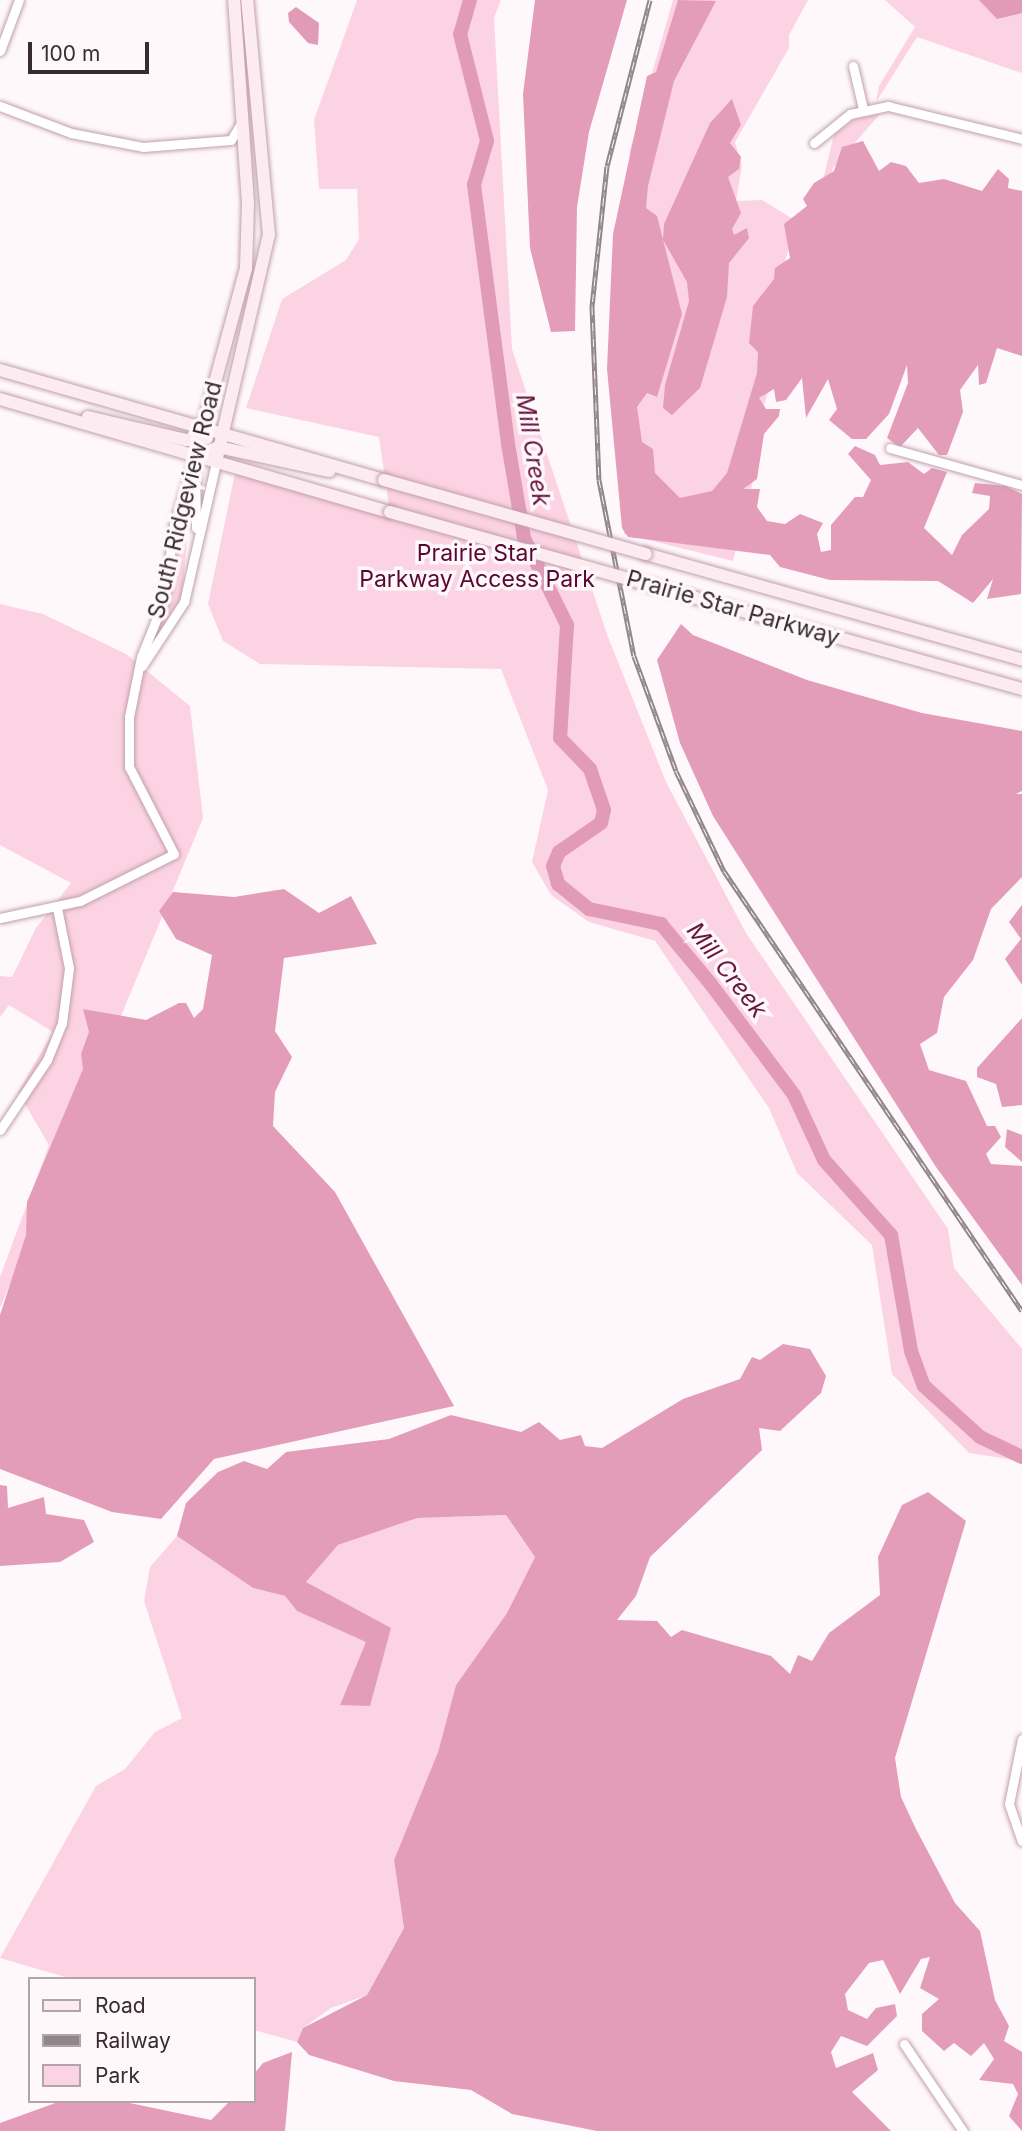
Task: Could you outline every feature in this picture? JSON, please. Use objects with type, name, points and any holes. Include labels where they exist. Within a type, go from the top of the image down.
[{"type":"main road","name":"South Ridgeview Road","points":[[195,456],[197,437],[246,268],[245,152],[234,0]]},
{"type":"main road","name":"South Ridgeview Road","points":[[216,462],[269,234],[247,0]]},
{"type":"main road","name":"Prairie Star Parkway","points":[[0,370],[177,422],[197,437],[355,472],[1022,660]]},
{"type":"main road","name":"Prairie Star Parkway","points":[[0,399],[390,512],[1022,689]]},
{"type":"main road","points":[[66,418],[111,421],[197,437]]},
{"type":"main road","points":[[195,456],[220,441]]},
{"type":"street","points":[[0,51],[19,0]]},
{"type":"street","points":[[853,66],[863,109]]},
{"type":"street","points":[[0,106],[71,133],[127,145],[231,140],[245,152]]},
{"type":"street","points":[[814,143],[863,109],[909,108],[1022,139]]},
{"type":"street","points":[[231,140],[242,120]]},
{"type":"street","points":[[890,448],[1022,485]]},
{"type":"street","points":[[195,456],[196,540]]},
{"type":"street","name":"South Ridgeview Road","points":[[136,677],[164,600],[174,525],[195,456]]},
{"type":"street","name":"South Ridgeview Road","points":[[136,677],[184,602],[196,540],[216,462]]},
{"type":"street","points":[[0,918],[57,908],[116,886],[174,855],[129,767],[136,677]]},
{"type":"street","points":[[0,1130],[47,1060],[62,1023],[69,968],[57,908]]},
{"type":"street","points":[[1022,1739],[1009,1804],[1022,1841]]},
{"type":"street","points":[[904,2044],[963,2131]]},
{"type":"green space","name":"Prairie Star Parkway Access Park","points":[[357,0],[501,0],[494,18],[512,349],[608,637],[666,782],[746,933],[948,1229],[954,1268],[1022,1349],[1022,1461],[969,1453],[892,1374],[872,1245],[797,1173],[769,1108],[655,941],[589,922],[551,895],[532,862],[548,790],[501,669],[260,664],[223,641],[208,604],[236,468],[389,506],[379,437],[246,408],[282,299],[346,260],[359,239],[357,189],[319,189],[314,120]]},
{"type":"green space","points":[[673,0],[808,0],[789,35],[789,48],[735,142],[742,166],[736,201],[762,200],[811,230],[834,134],[857,118],[880,114],[833,168],[814,239],[789,248],[776,291],[788,324],[761,416],[756,469],[733,561],[624,534],[613,408],[630,150]]},
{"type":"green space","points":[[885,0],[1022,0],[1022,73],[917,37],[876,102],[879,86],[915,27]]},
{"type":"green space","points":[[192,484],[182,596],[147,654],[168,596]]},
{"type":"green space","points":[[0,604],[43,614],[126,654],[190,706],[203,818],[0,1308],[0,1277],[49,1145],[18,1092],[53,1032],[9,1005],[0,1017],[0,976],[12,977],[36,928],[71,883],[0,845]]},
{"type":"green space","points":[[506,1515],[535,1557],[507,1613],[456,1685],[438,1752],[394,1860],[404,1928],[367,1995],[331,2008],[303,2028],[297,2042],[256,2031],[256,1977],[65,1977],[0,1958],[96,1786],[125,1769],[155,1732],[182,1718],[144,1601],[150,1567],[177,1536],[253,1588],[285,1596],[297,1611],[367,1642],[340,1705],[390,1628],[306,1582],[338,1545],[416,1518]]},
{"type":"shaded area","points":[[535,0],[627,0],[589,132],[577,207],[575,331],[551,332],[530,248],[523,94]]},
{"type":"shaded area","points":[[678,0],[716,1],[674,81],[648,186],[646,208],[657,216],[682,314],[657,397],[647,393],[637,407],[642,442],[653,449],[655,473],[680,498],[712,491],[727,473],[757,373],[758,352],[749,343],[753,306],[774,279],[775,268],[790,258],[784,224],[807,206],[803,199],[814,183],[834,171],[842,147],[863,141],[879,171],[891,162],[906,166],[919,183],[944,179],[982,191],[998,169],[1009,179],[1008,188],[1022,191],[1022,356],[997,348],[986,383],[979,385],[978,365],[960,390],[963,412],[947,455],[939,455],[918,428],[900,447],[887,438],[908,383],[907,365],[889,414],[866,439],[852,439],[829,420],[837,409],[828,379],[806,418],[802,378],[786,400],[776,402],[774,389],[759,398],[766,409],[780,409],[779,416],[764,434],[757,479],[743,489],[760,489],[757,507],[767,521],[785,524],[800,514],[823,523],[817,534],[821,552],[831,550],[831,525],[855,497],[863,497],[871,480],[848,454],[855,446],[875,455],[880,465],[908,462],[924,474],[932,468],[947,472],[924,528],[952,555],[962,535],[989,509],[990,496],[972,493],[975,483],[1006,486],[1022,494],[1021,594],[987,599],[993,579],[973,603],[938,581],[830,580],[780,567],[770,555],[628,537],[622,528],[607,369],[613,234],[647,76],[656,72]]},
{"type":"shaded area","points":[[979,0],[1022,0],[1022,13],[997,19]]},
{"type":"shaded area","points":[[296,7],[319,23],[318,45],[308,43],[289,22],[288,13]]},
{"type":"shaded area","points":[[732,99],[741,125],[730,143],[741,157],[739,169],[728,177],[741,213],[732,229],[734,235],[747,228],[749,238],[729,263],[727,297],[700,388],[672,415],[663,408],[665,385],[689,301],[687,282],[663,240],[664,224],[710,123]]},
{"type":"shaded area","points":[[681,624],[693,635],[807,680],[922,713],[1022,731],[1022,791],[1016,794],[1022,794],[1022,877],[991,909],[973,960],[944,997],[937,1033],[920,1044],[929,1070],[966,1081],[987,1126],[995,1126],[1001,1137],[986,1154],[991,1164],[1022,1166],[1022,1285],[936,1167],[713,816],[680,743],[657,660]]},
{"type":"shaded area","points":[[284,889],[319,913],[351,896],[377,944],[284,958],[275,1031],[292,1057],[275,1092],[273,1126],[335,1192],[454,1406],[214,1459],[161,1519],[112,1512],[0,1469],[0,1315],[26,1235],[27,1202],[83,1069],[81,1054],[89,1032],[83,1009],[146,1020],[179,1003],[186,1003],[194,1018],[203,1009],[212,955],[176,939],[159,911],[173,892],[234,897]]},
{"type":"shaded area","points":[[1022,905],[1022,985],[1005,959],[1021,939],[1009,922]]},
{"type":"shaded area","points":[[1022,1018],[1022,1105],[1002,1107],[996,1084],[977,1077],[977,1068]]},
{"type":"shaded area","points":[[1007,1129],[1022,1135],[1022,1162],[1005,1147]]},
{"type":"shaded area","points":[[783,1344],[810,1349],[826,1376],[821,1393],[780,1431],[759,1428],[762,1450],[650,1557],[636,1596],[617,1620],[657,1621],[671,1637],[682,1630],[771,1656],[790,1674],[798,1655],[812,1661],[829,1633],[880,1595],[878,1557],[902,1505],[928,1492],[966,1521],[895,1758],[901,1797],[916,1829],[955,1903],[980,1931],[995,2000],[1009,2026],[1004,2041],[1022,2052],[1022,2131],[1009,2116],[1018,2094],[1013,2084],[979,2080],[994,2059],[984,2043],[971,2056],[954,2043],[944,2051],[922,2031],[922,2014],[939,1999],[920,1988],[930,1957],[921,1959],[900,1994],[883,1960],[869,1963],[845,1994],[848,2010],[867,2019],[876,2008],[895,2004],[897,2016],[867,2046],[841,2036],[831,2052],[836,2068],[873,2053],[878,2070],[852,2092],[891,2131],[597,2131],[512,2114],[471,2090],[394,2081],[309,2055],[297,2042],[303,2028],[367,1995],[404,1928],[394,1860],[438,1752],[456,1685],[507,1613],[535,1557],[506,1515],[417,1518],[338,1545],[306,1582],[391,1628],[370,1706],[340,1705],[366,1642],[297,1611],[285,1596],[253,1588],[177,1536],[186,1503],[218,1472],[244,1461],[267,1469],[286,1452],[389,1439],[451,1415],[521,1432],[539,1422],[560,1440],[581,1435],[585,1446],[602,1448],[683,1399],[740,1379],[752,1357],[760,1360]]},
{"type":"shaded area","points":[[0,1485],[7,1486],[8,1508],[44,1497],[46,1514],[84,1520],[94,1542],[60,1562],[0,1566]]},
{"type":"shaded area","points":[[292,2052],[285,2131],[0,2131],[0,2123],[55,2103],[130,2103],[211,2120],[228,2103],[256,2103],[256,2072],[263,2063]]},
{"type":"waterway","name":"Mill Creek","points":[[470,0],[460,34],[487,141],[474,185],[508,444],[524,538],[567,625],[560,738],[590,769],[604,810],[601,823],[559,852],[553,866],[558,884],[589,909],[661,924],[710,983],[794,1095],[824,1160],[891,1235],[911,1351],[924,1386],[980,1437],[1022,1457]]},
{"type":"railway","points":[[650,0],[607,166],[592,307],[599,480],[634,656],[676,771],[724,871],[1022,1311]]}]
